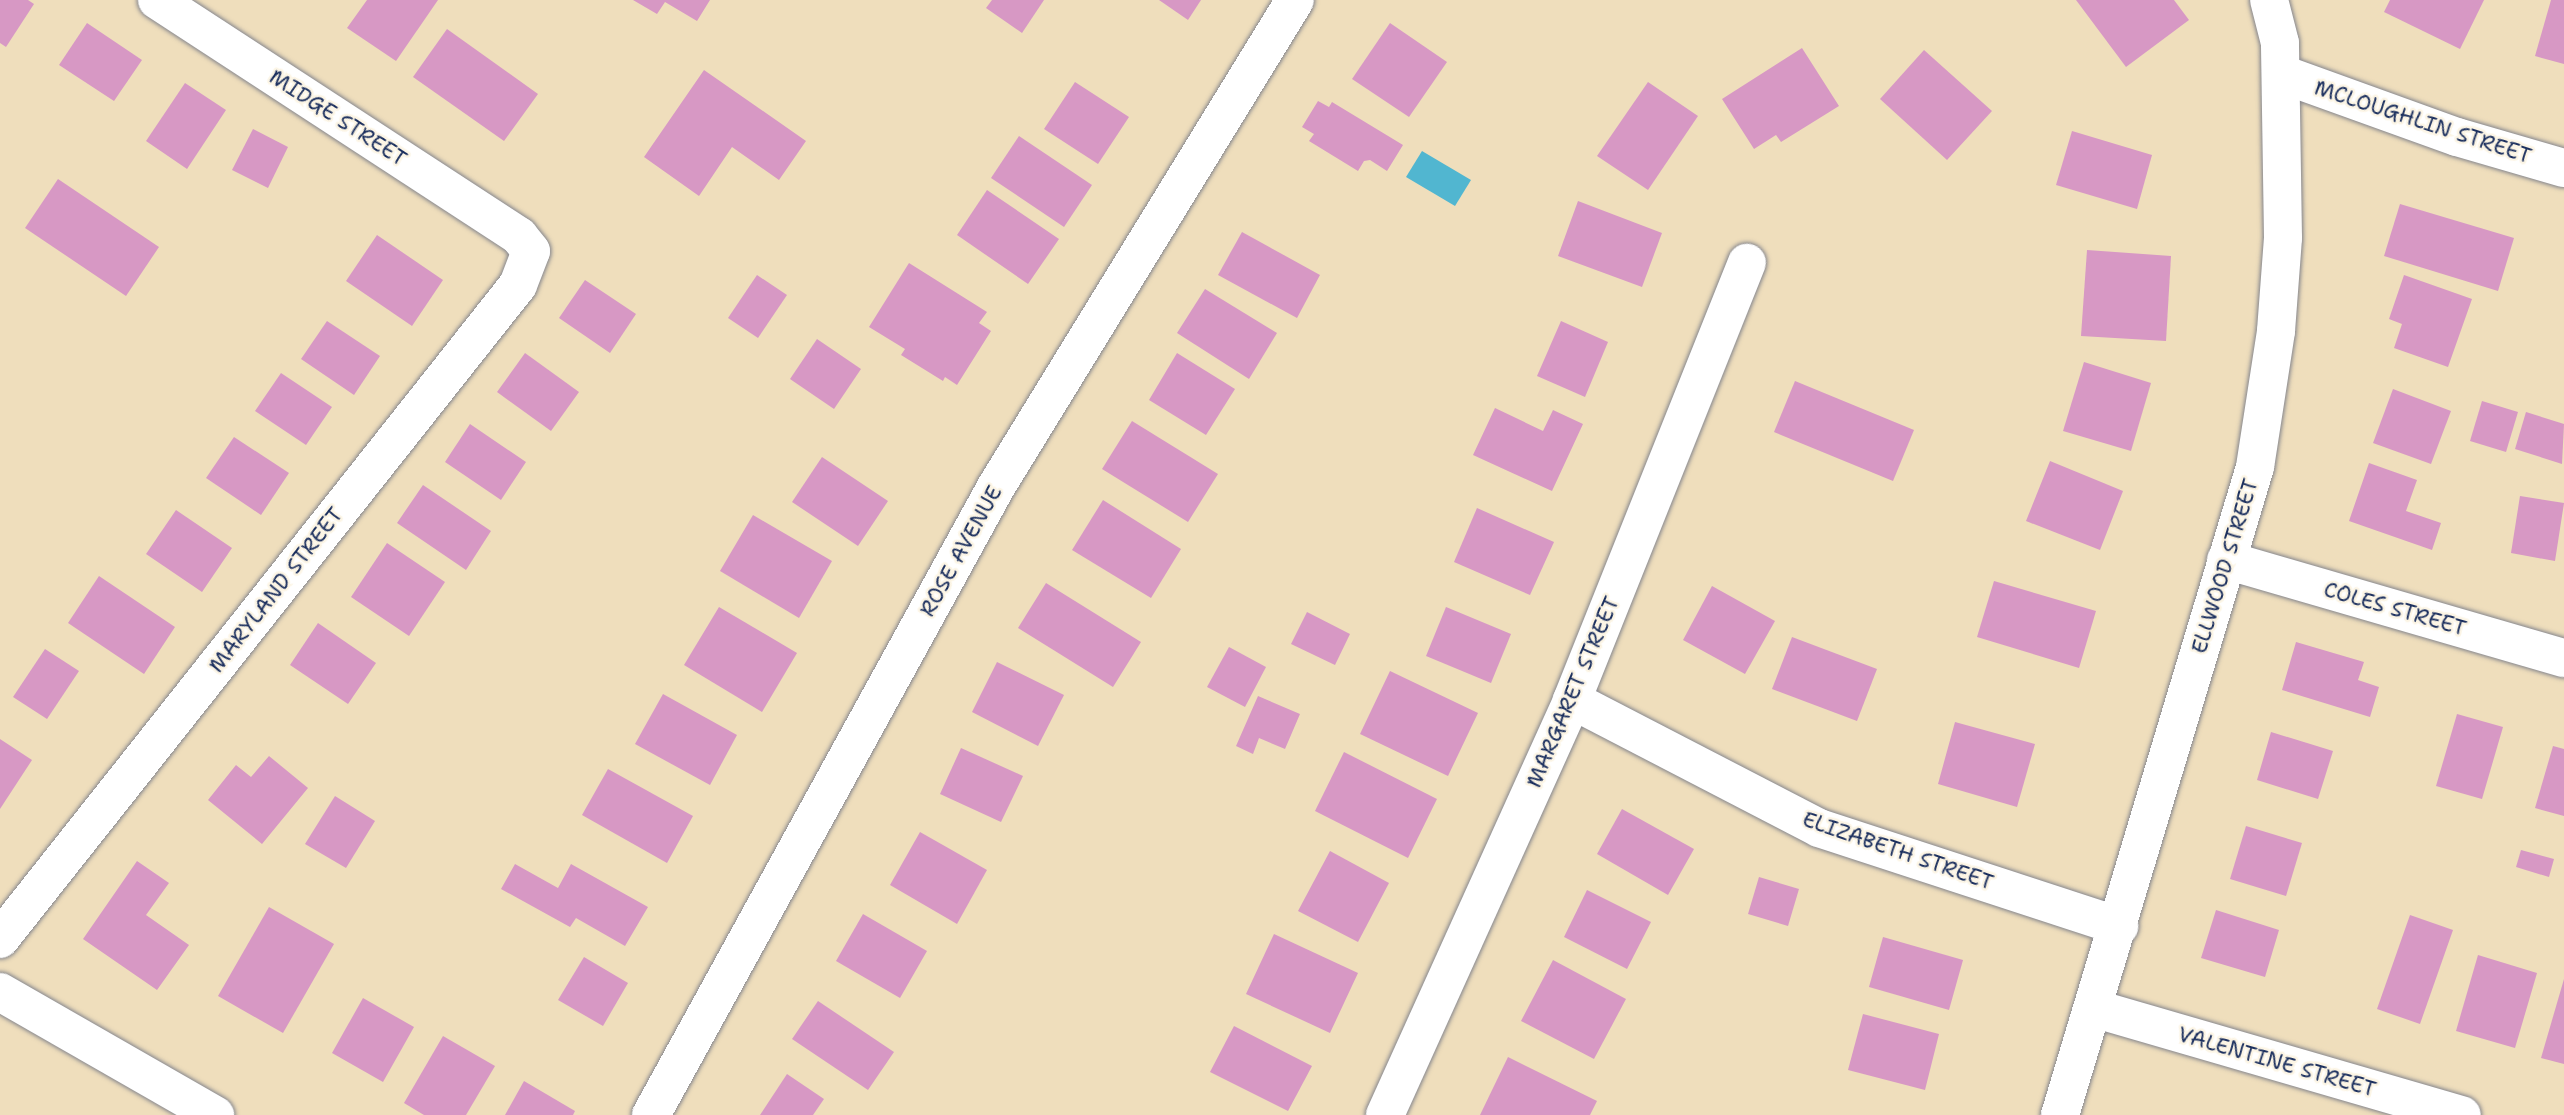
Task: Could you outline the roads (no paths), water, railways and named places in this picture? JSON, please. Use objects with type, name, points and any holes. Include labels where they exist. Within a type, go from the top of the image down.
[{"type":"street","name":"MIDGE STREET","points":[[157,0],[519,236]]},
{"type":"street","name":"ROSE AVENUE","points":[[651,1115],[996,487],[1295,0]]},
{"type":"street","name":"ELLWOOD STREET","points":[[2060,1115],[2255,467],[2276,331],[2283,238],[2282,74],[2280,43],[2269,0]]},
{"type":"street","name":"MCLOUGHLIN STREET","points":[[2282,74],[2457,137],[2564,168]]},
{"type":"street","name":"MARYLAND STREET","points":[[0,939],[518,285],[531,251],[519,236]]},
{"type":"street","name":"MARGARET STREET","points":[[1385,1115],[1572,700],[1747,263]]},
{"type":"street","name":"COLES STREET","points":[[2225,560],[2564,658]]},
{"type":"street","name":"ELIZABETH STREET","points":[[1572,700],[1819,828],[2119,926]]},
{"type":"street","points":[[0,992],[215,1115]]},
{"type":"street","name":"VALENTINE STREET","points":[[2093,1008],[2462,1115]]},
{"type":"water","points":[[1422,151],[1471,180],[1455,206],[1406,177]]}]
